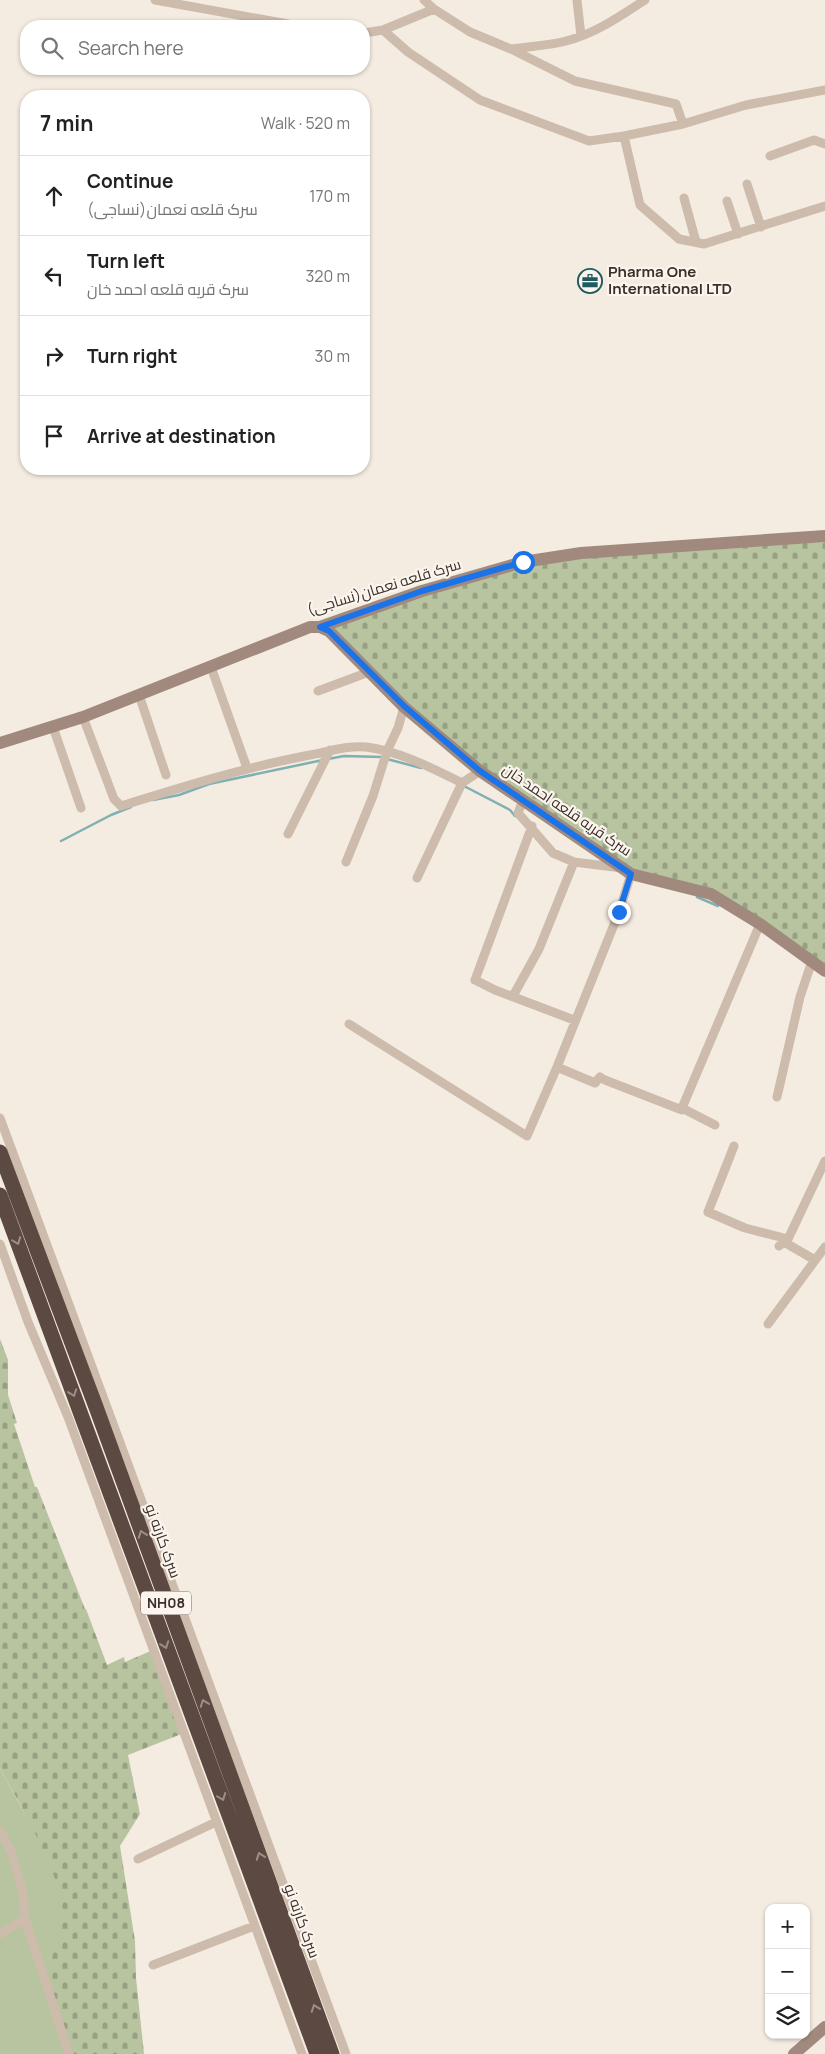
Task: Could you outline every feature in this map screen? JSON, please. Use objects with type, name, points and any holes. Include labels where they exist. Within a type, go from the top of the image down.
[{"type":"highway","name":"سرک کارته نو","points":[[0,1152],[99,1416],[332,2054]]},
{"type":"highway","name":"NH08","points":[[0,1195],[316,2054]]},
{"type":"highway","points":[[153,1612],[167,1606]]},
{"type":"street","points":[[155,0],[183,3],[269,20]]},
{"type":"street","points":[[424,0],[434,9],[470,32],[511,49],[575,81],[676,104],[683,124]]},
{"type":"street","points":[[577,0],[581,36]]},
{"type":"street","points":[[511,49],[564,42],[581,36],[608,23],[646,0]]},
{"type":"street","points":[[370,32],[383,30],[434,9]]},
{"type":"street","points":[[383,30],[408,52],[480,100],[589,141],[683,124],[746,105],[825,90]]},
{"type":"street","points":[[624,136],[640,206],[679,239],[704,244],[825,206]]},
{"type":"street","points":[[770,156],[814,140],[825,144]]},
{"type":"street","points":[[748,184],[761,227]]},
{"type":"street","points":[[684,198],[696,242]]},
{"type":"street","points":[[728,201],[738,234]]},
{"type":"street","name":"سرک قلعه نعمان(نساجی)","points":[[0,743],[83,717],[310,627],[320,627],[422,591],[523,562],[581,552],[825,536]]},
{"type":"street","name":"سرک قریه قلعه احمد خان","points":[[320,627],[329,631],[404,706],[480,771],[628,871],[711,894],[760,924],[825,971]]},
{"type":"street","points":[[211,667],[247,768]]},
{"type":"street","points":[[318,691],[369,672]]},
{"type":"street","points":[[139,695],[166,775]]},
{"type":"street","points":[[346,862],[373,796],[404,706]]},
{"type":"street","points":[[83,717],[114,799],[121,806],[247,768],[330,750],[364,747],[387,751],[462,783]]},
{"type":"street","points":[[53,727],[82,808]]},
{"type":"street","points":[[288,834],[330,750]]},
{"type":"street","points":[[418,878],[462,783],[480,771]]},
{"type":"street","points":[[349,1024],[527,1136],[557,1067],[574,1020],[619,912],[628,871],[574,862],[553,853],[532,826],[518,813],[523,800]]},
{"type":"street","points":[[532,826],[475,980],[574,1020]]},
{"type":"street","points":[[513,996],[539,949],[574,862]]},
{"type":"street","points":[[682,1108],[760,924]]},
{"type":"street","points":[[777,1097],[800,997],[812,961]]},
{"type":"street","points":[[557,1067],[595,1083],[600,1077],[682,1110],[682,1108],[715,1126]]},
{"type":"street","points":[[0,1118],[346,2054]]},
{"type":"street","points":[[734,1146],[708,1212],[784,1242],[815,1260]]},
{"type":"street","points":[[784,1242],[825,1161]]},
{"type":"street","points":[[0,1244],[28,1322],[68,1417],[302,2054]]},
{"type":"street","points":[[768,1324],[825,1247]]},
{"type":"street","points":[[138,1859],[216,1822]]},
{"type":"street","points":[[0,1831],[10,1851],[23,1892],[25,1919],[69,2054]]},
{"type":"street","points":[[0,1934],[25,1919]]},
{"type":"street","points":[[153,1965],[254,1926]]},
{"type":"street","points":[[794,2054],[825,2027]]},
{"type":"green space","points":[[825,536],[825,971],[711,894],[631,874],[480,771],[329,631],[366,610],[523,562]]},
{"type":"green space","points":[[0,1339],[8,1360],[8,1395],[17,1423],[14,1424],[35,1487],[37,1487],[107,1665],[124,1657],[125,1662],[153,1650],[184,1733],[128,1755],[140,1814],[120,1846],[135,1941],[136,1978],[144,2054],[69,2054],[45,1981],[46,1859],[20,1804],[0,1769]]},
{"type":"green space","points":[[0,1769],[29,1821],[49,1863],[61,1902],[62,1925],[47,1978],[69,2054],[0,2054]]},
{"type":"waterway","points":[[328,759],[344,756],[382,757]]},
{"type":"waterway","points":[[387,759],[421,768]]},
{"type":"waterway","points":[[153,800],[179,795],[209,784],[323,760]]},
{"type":"waterway","points":[[462,785],[510,810],[515,816]]},
{"type":"waterway","points":[[61,841],[111,815],[131,807]]},
{"type":"waterway","points":[[697,897],[718,906]]},
{"type":"place","name":"Pharma One International LTD","points":[[590,281]]},
{"type":"route","points":[[523,562],[422,591],[320,627],[329,631],[404,706],[480,771],[625,868],[631,874],[619,912]]}]
